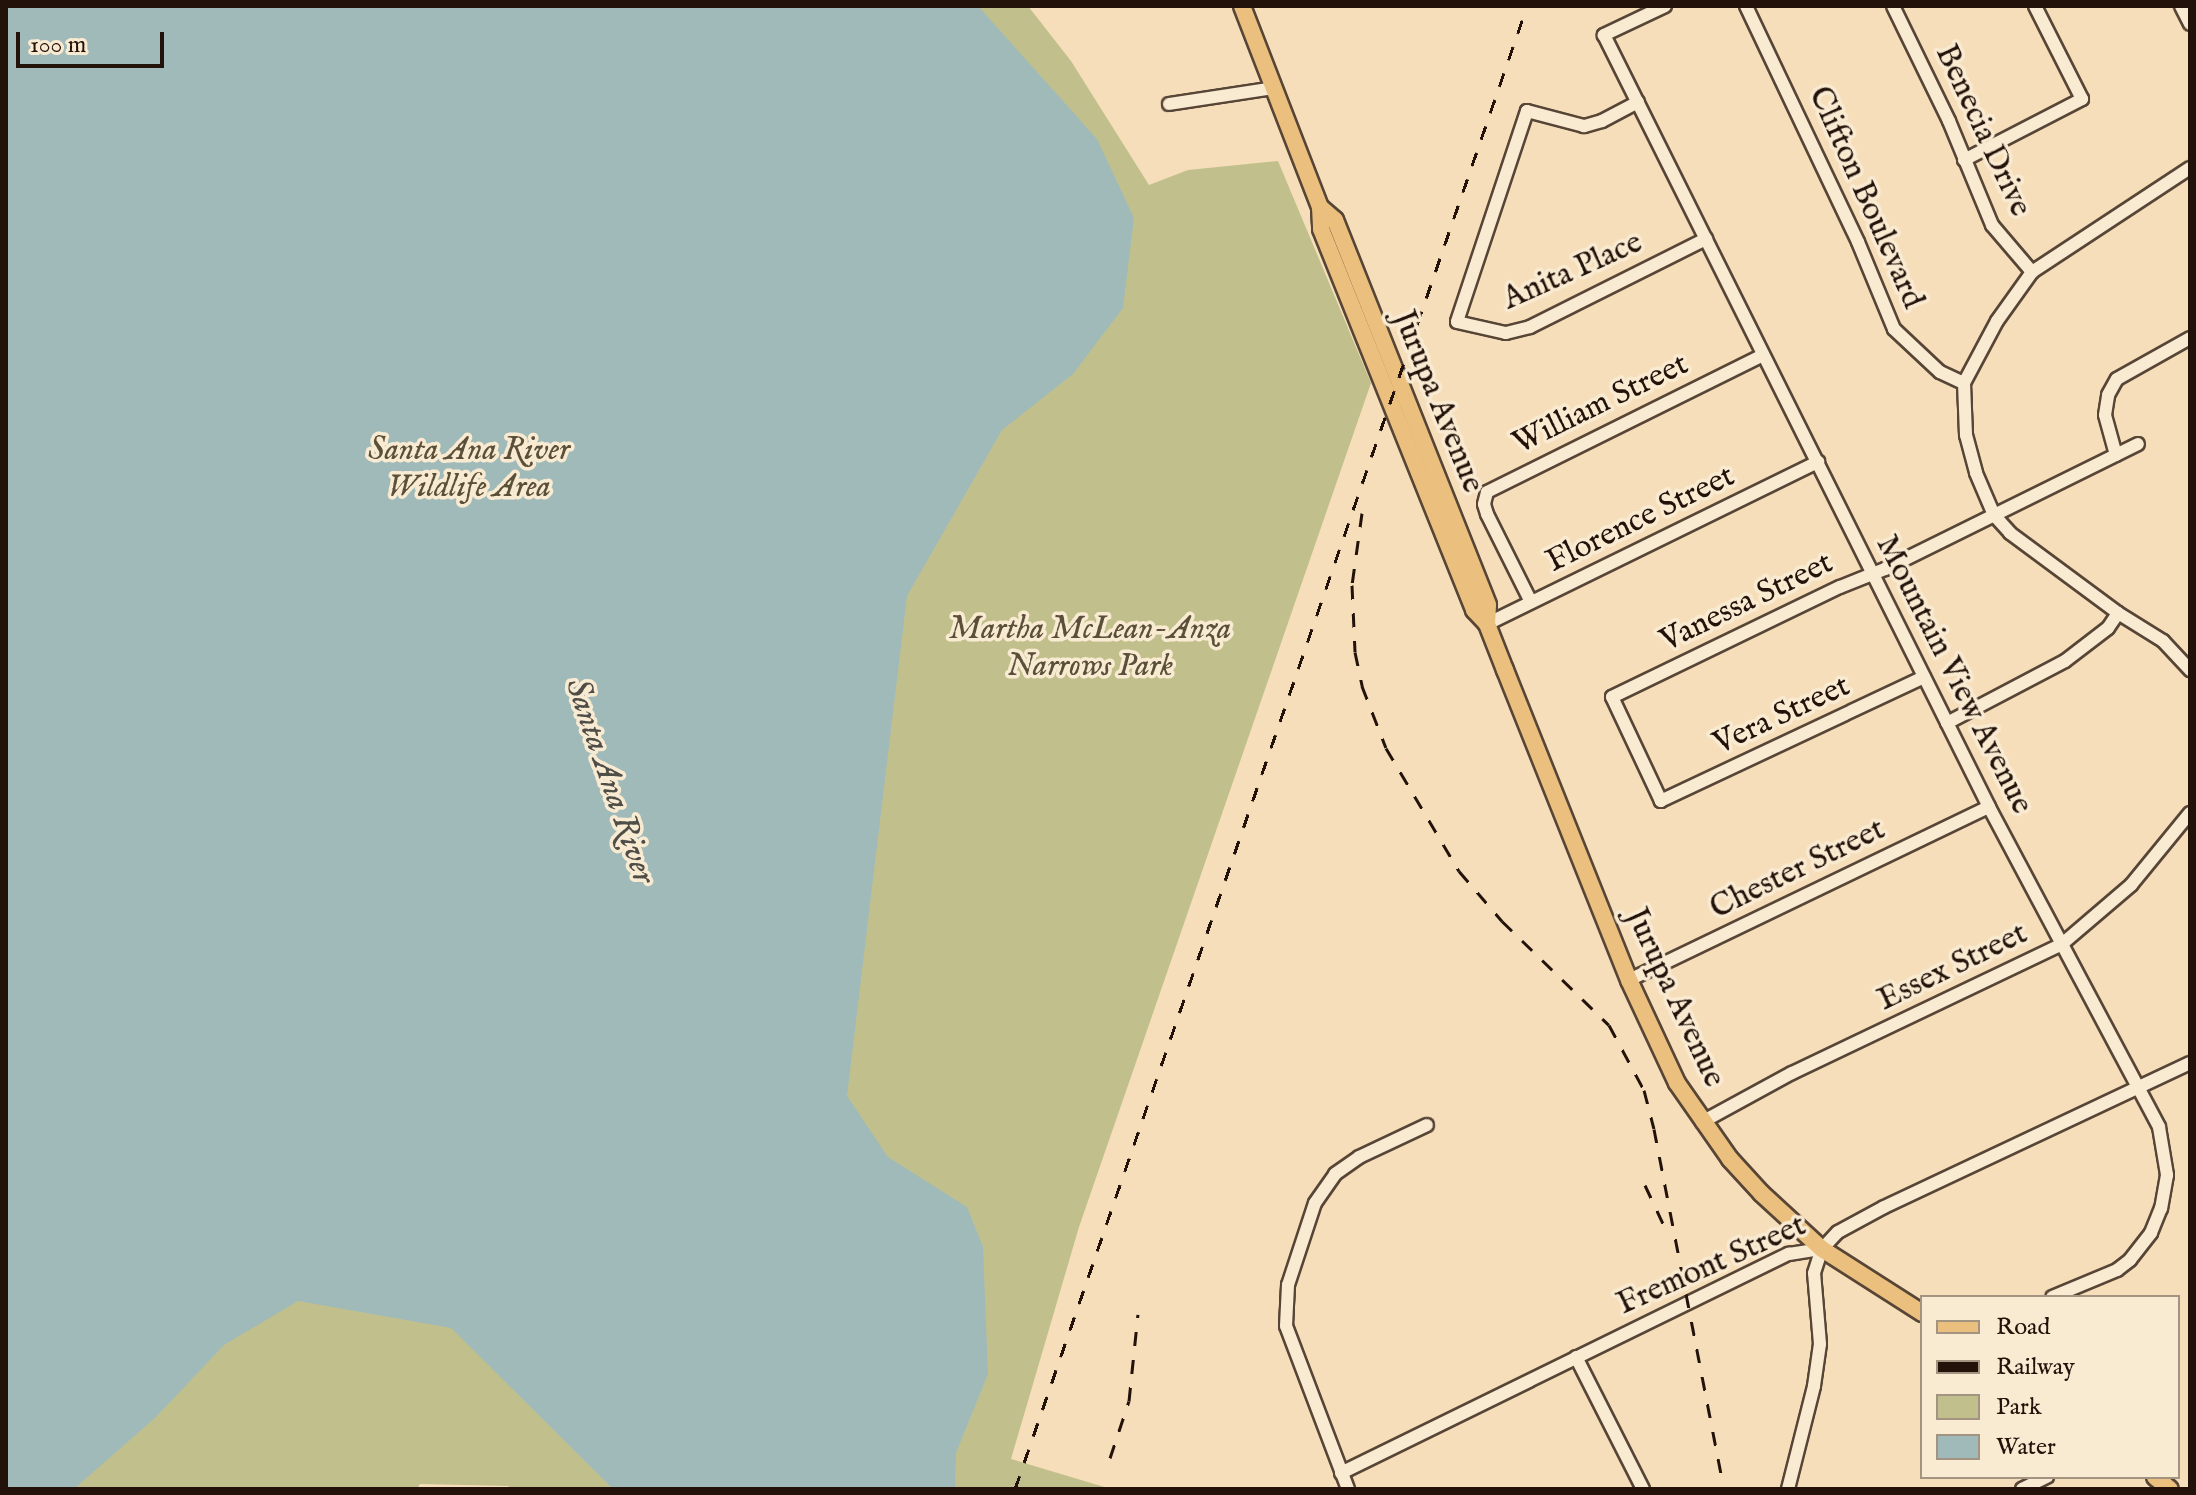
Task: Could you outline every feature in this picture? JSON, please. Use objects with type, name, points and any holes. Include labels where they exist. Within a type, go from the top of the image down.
[{"type":"main road","name":"Jurupa Avenue","points":[[1242,6],[1320,207],[1335,220],[1488,605],[1487,624],[1657,1043],[1702,1122],[1761,1193],[1822,1249],[1920,1312]]},
{"type":"street","name":"Mountain View Avenue","points":[[1665,6],[1604,35],[1989,807],[2159,1127],[2167,1158],[2166,1192],[2157,1221],[2142,1246],[2117,1270],[2057,1295]]},
{"type":"street","name":"Clifton Boulevard","points":[[1746,6],[1858,242],[1894,329],[1940,372],[1964,383]]},
{"type":"street","name":"Benecia Drive","points":[[1893,6],[1949,121],[1992,225],[2032,272]]},
{"type":"street","points":[[1964,160],[2082,99],[2035,6]]},
{"type":"street","points":[[2181,6],[2190,24]]},
{"type":"street","points":[[1169,104],[1274,88]]},
{"type":"street","name":"Anita Place","points":[[1638,102],[1602,121],[1584,126],[1527,111],[1457,322],[1506,333],[1530,327],[1706,239]]},
{"type":"street","points":[[2190,168],[2032,272],[1997,321],[1964,383],[1966,435],[1976,473],[1994,515],[2010,533],[2118,613],[2163,641],[2190,670]]},
{"type":"street","points":[[2116,455],[2105,415],[2108,395],[2117,379],[2190,338]]},
{"type":"street","name":"William Street","points":[[1531,602],[1487,514],[1484,504],[1487,492],[1763,355]]},
{"type":"street","name":"Vanessa Street","points":[[1661,801],[1612,697],[2138,444]]},
{"type":"street","name":"Florence Street","points":[[1487,624],[1818,462]]},
{"type":"street","points":[[1947,723],[2065,661],[2108,628],[2118,613]]},
{"type":"street","name":"Vera Street","points":[[1661,801],[1924,677]]},
{"type":"street","name":"Chester Street","points":[[1629,980],[1989,807]]},
{"type":"street","name":"Essex Street","points":[[1702,1122],[1792,1073],[2062,944],[2131,885],[2190,813]]},
{"type":"street","name":"Fremont Street","points":[[1341,1473],[1789,1254],[1822,1249],[1838,1232],[1884,1207],[2190,1063]]},
{"type":"street","points":[[1348,1489],[1286,1326],[1288,1285],[1315,1203],[1335,1174],[1359,1157],[1427,1125]]},
{"type":"street","points":[[1788,1489],[1818,1358],[1814,1273],[1822,1249]]},
{"type":"street","points":[[1576,1357],[1643,1489]]},
{"type":"street","points":[[2022,1489],[2043,1479]]},
{"type":"green space","name":"Santa Ana River","points":[[6,6],[1028,6],[1071,61],[1149,185],[1188,170],[1278,161],[1371,383],[1079,1227],[1011,1459],[1111,1489],[512,1489],[508,1486],[420,1484],[417,1489],[6,1489]]},
{"type":"water","name":"Santa Ana River","points":[[6,6],[978,6],[1097,139],[1134,218],[1123,308],[1073,374],[1002,430],[907,596],[847,1096],[888,1157],[967,1207],[983,1247],[988,1374],[956,1453],[955,1489],[613,1489],[451,1328],[298,1301],[224,1345],[156,1417],[74,1489],[6,1489]]},
{"type":"railway","points":[[1015,1489],[1527,6]]},
{"type":"railway","points":[[1362,513],[1352,585],[1355,652],[1362,686],[1386,748],[1459,871],[1502,921],[1609,1025],[1644,1090],[1724,1489]]},
{"type":"railway","points":[[1645,1185],[1667,1232]]},
{"type":"railway","points":[[1110,1458],[1129,1401],[1138,1314]]},
{"type":"park label","name":"Santa Ana River Wildlife Area","points":[[469,470]]},
{"type":"park label","name":"Martha McLean-Anza Narrows Park","points":[[1090,650]]}]
